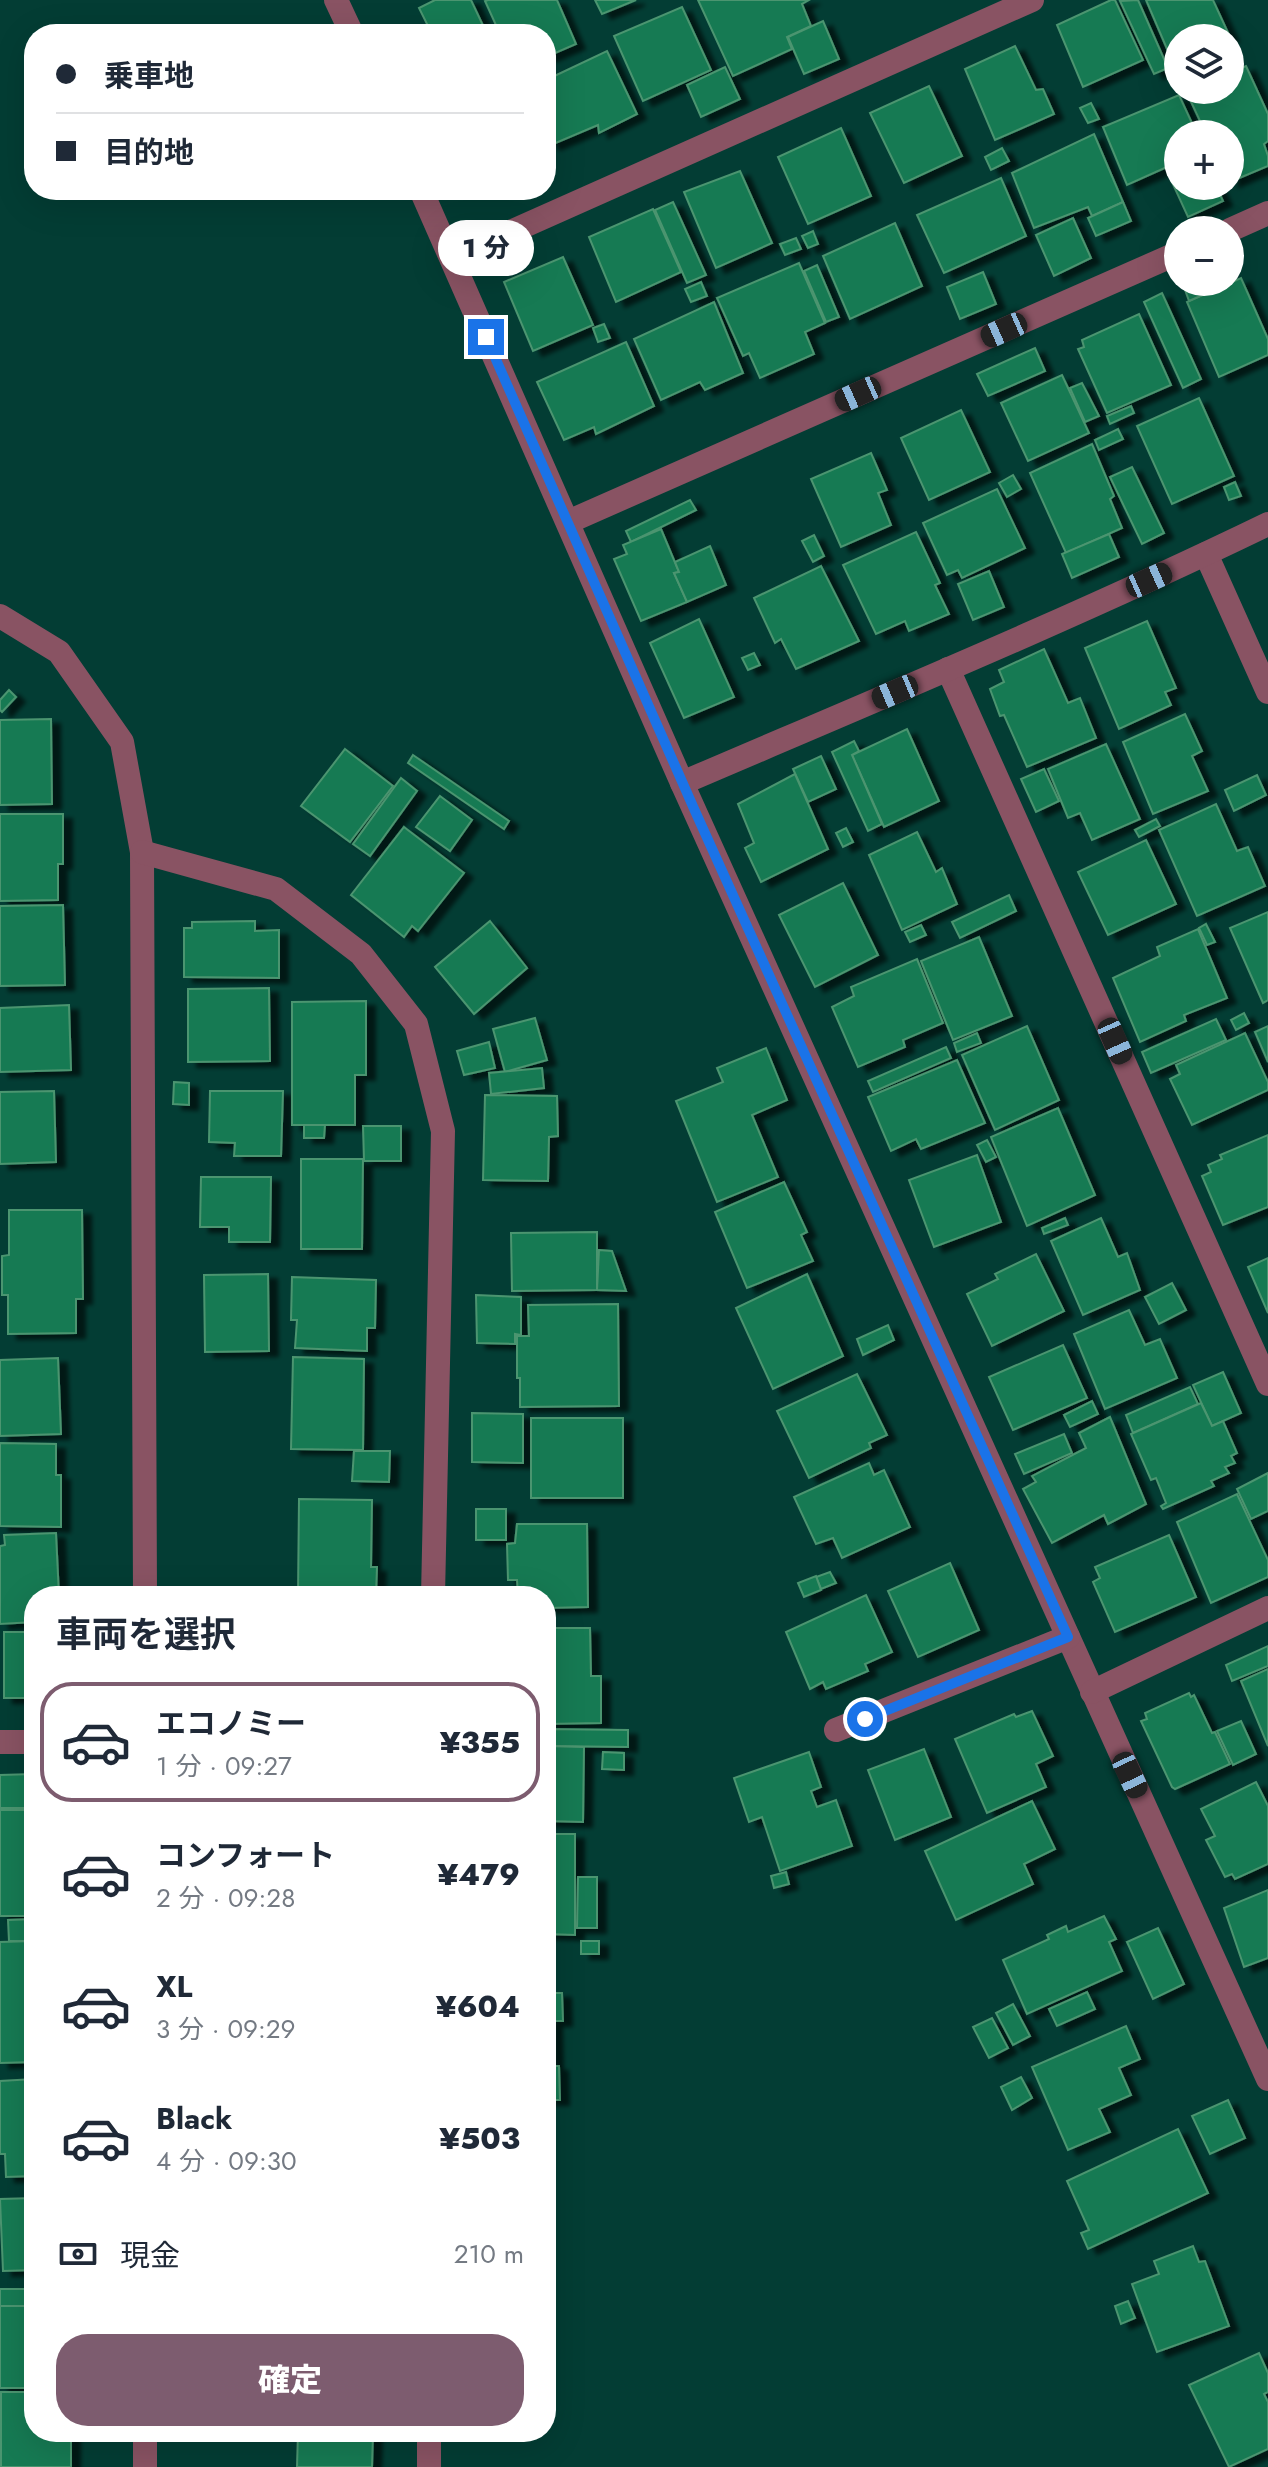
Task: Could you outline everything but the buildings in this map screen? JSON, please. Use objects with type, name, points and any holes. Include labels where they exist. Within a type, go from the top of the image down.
[{"type":"street","points":[[452,258],[1032,0]]},
{"type":"street","points":[[346,3],[350,24]]},
{"type":"street","points":[[426,200],[682,783],[1268,2079]]},
{"type":"street","points":[[1244,224],[1268,213]]},
{"type":"street","points":[[568,522],[1164,259]]},
{"type":"street","points":[[682,783],[948,669],[1268,524]]},
{"type":"street","points":[[1206,554],[1268,692]]},
{"type":"street","points":[[0,616],[59,652],[122,742],[142,852],[145,1586]]},
{"type":"street","points":[[948,669],[1268,1384]]},
{"type":"street","points":[[142,852],[276,889],[361,954],[416,1024],[443,1131],[433,1586]]},
{"type":"street","points":[[1092,1692],[1268,1608]]},
{"type":"street","points":[[836,1730],[1068,1637]]},
{"type":"street","points":[[0,1742],[24,1742]]},
{"type":"street","points":[[145,2442],[145,2467]]},
{"type":"street","points":[[429,2442],[429,2467]]},
{"type":"route","points":[[486,337],[695,811],[1068,1637],[865,1719]]}]
